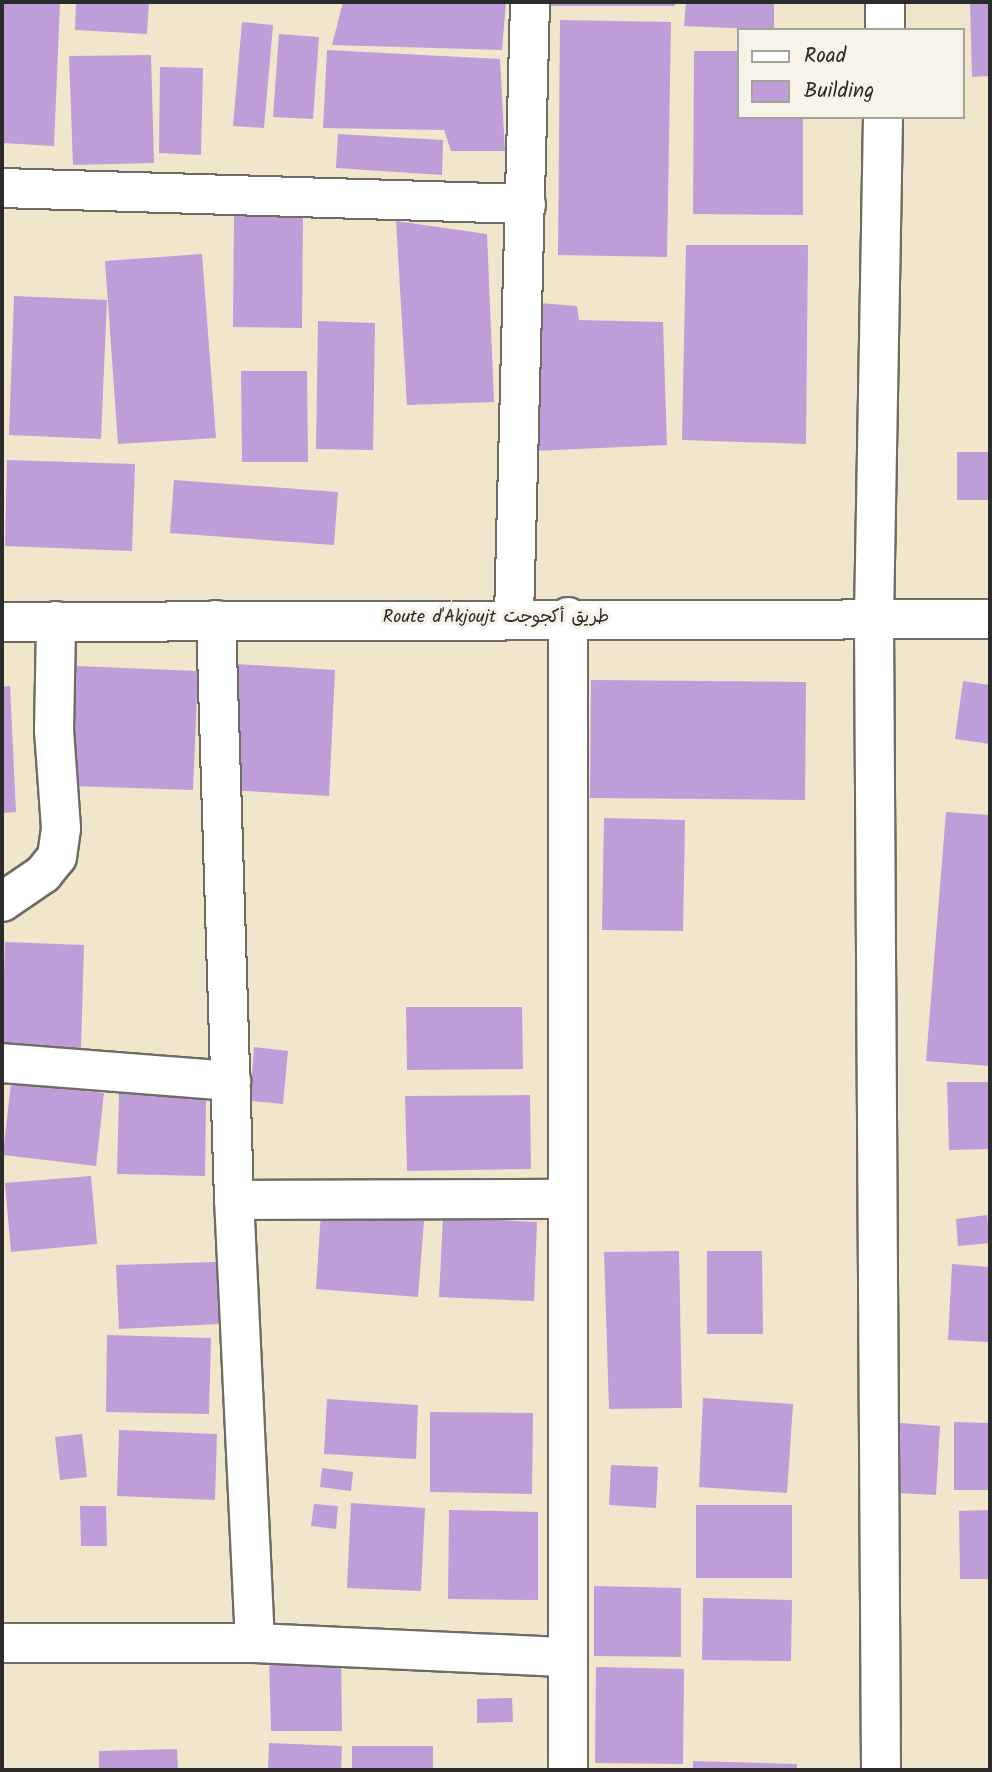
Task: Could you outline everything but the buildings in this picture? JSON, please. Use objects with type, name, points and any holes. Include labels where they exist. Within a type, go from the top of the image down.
[{"type":"main road","points":[[514,617],[530,2]]},
{"type":"main road","points":[[884,28],[885,2]]},
{"type":"main road","points":[[881,1770],[874,618],[883,119]]},
{"type":"main road","points":[[2,188],[526,204]]},
{"type":"main road","name":"Route d'Akjoujt طريق أكجوجت","points":[[2,622],[514,617],[990,619]]},
{"type":"main road","points":[[568,617],[568,1770]]},
{"type":"main road","points":[[216,620],[234,1200],[255,1643]]},
{"type":"main road","points":[[2,902],[43,874],[57,857],[61,828],[54,730],[56,621]]},
{"type":"main road","points":[[2,1063],[231,1081]]},
{"type":"main road","points":[[234,1200],[568,1199]]},
{"type":"main road","points":[[2,1643],[255,1643],[568,1657]]}]
